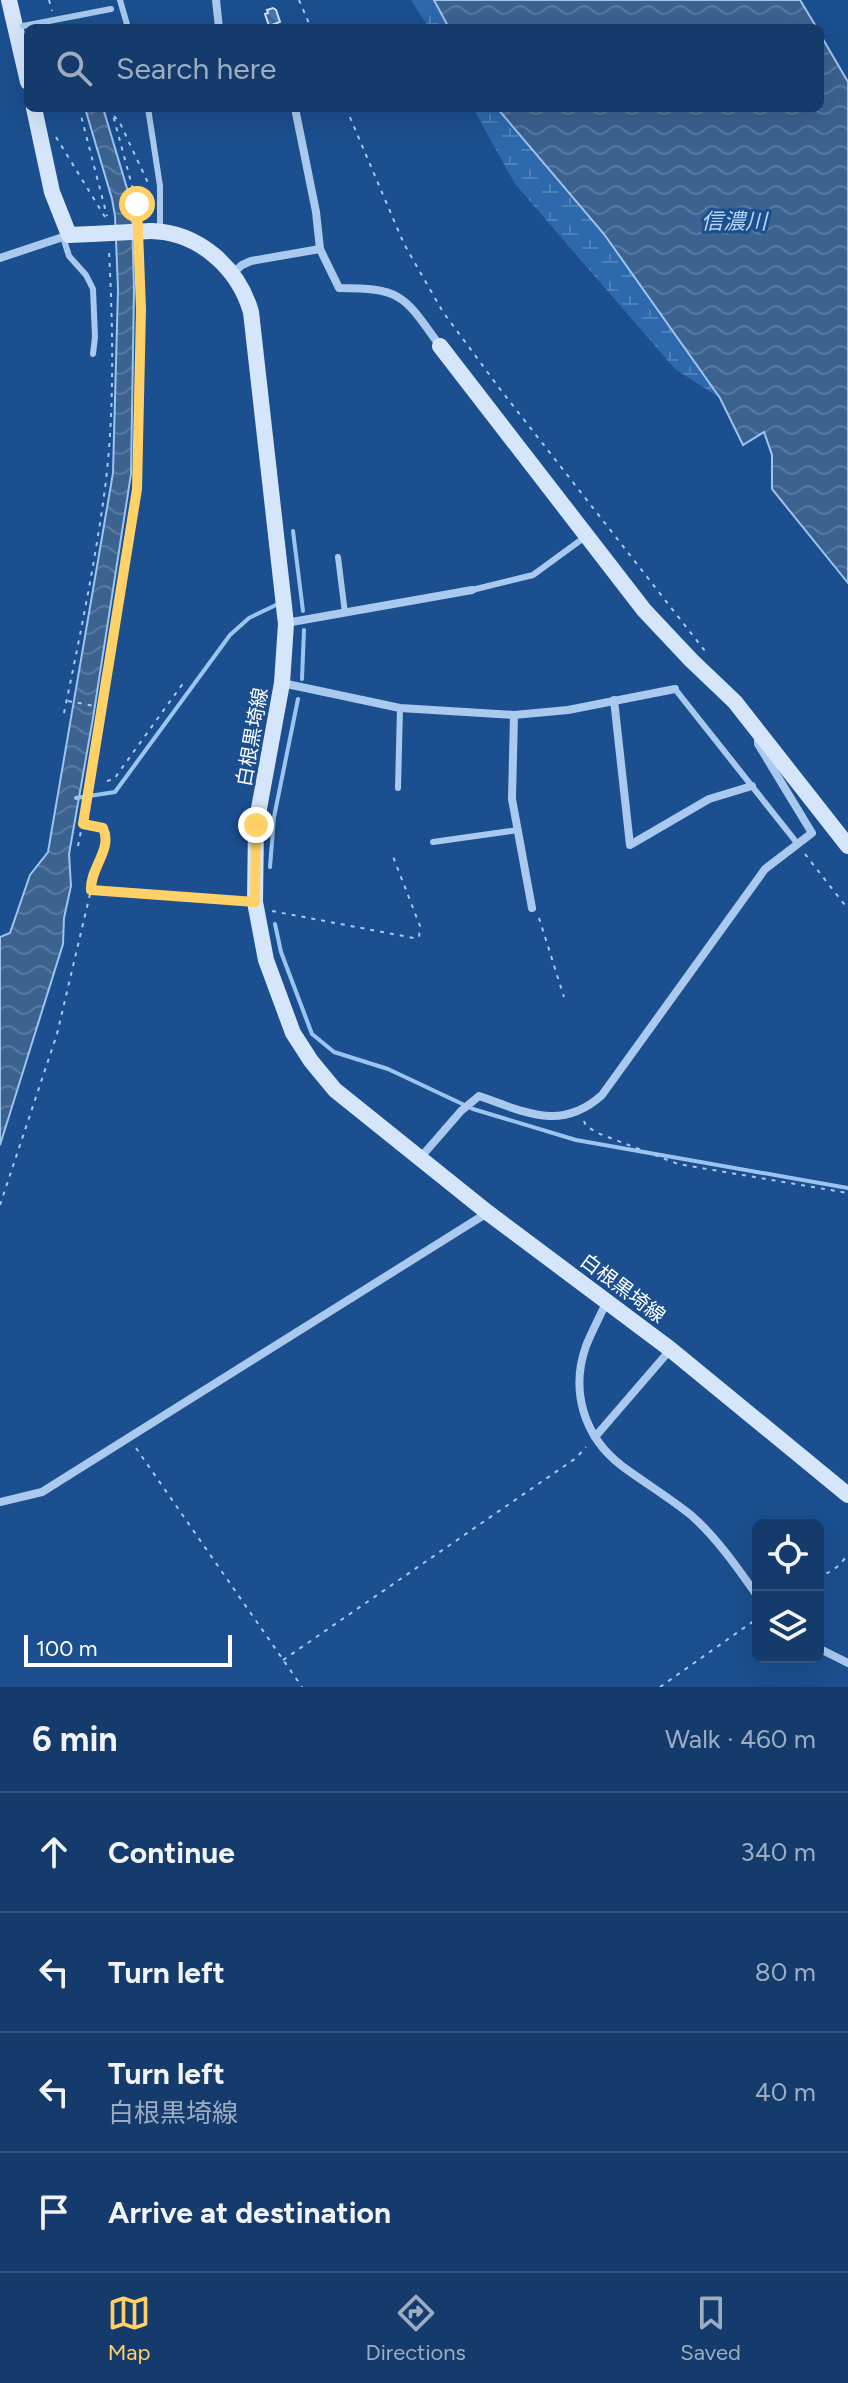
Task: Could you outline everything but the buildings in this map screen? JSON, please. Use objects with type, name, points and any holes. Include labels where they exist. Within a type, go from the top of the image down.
[{"type":"main road","points":[[9,0],[20,27],[24,54]]},
{"type":"main road","points":[[35,112],[52,192],[66,236]]},
{"type":"main road","name":"白根黒埼線","points":[[66,236],[150,235],[189,240],[233,273],[251,312],[286,624],[282,683],[256,825],[255,905],[266,960],[293,1033],[335,1090],[487,1212],[670,1349],[848,1495]]},
{"type":"main road","points":[[440,346],[644,610],[735,702],[848,846]]},
{"type":"street","points":[[216,0],[219,24]]},
{"type":"street","points":[[296,112],[316,212],[320,249],[339,288],[374,288],[395,293],[409,303],[440,346]]},
{"type":"street","points":[[0,258],[66,236]]},
{"type":"street","points":[[233,273],[251,261],[320,249]]},
{"type":"street","points":[[286,624],[472,590]]},
{"type":"street","points":[[282,683],[400,708],[514,715],[568,710],[675,689]]},
{"type":"street","points":[[614,700],[630,845],[709,799],[752,786]]},
{"type":"street","points":[[514,715],[512,799],[532,908]]},
{"type":"street","points":[[421,1157],[461,1111],[479,1096],[540,1115],[566,1116],[580,1113],[602,1095],[765,869],[812,833],[758,744],[758,729]]},
{"type":"street","points":[[0,1502],[42,1492],[487,1212]]},
{"type":"street","points":[[607,1300],[585,1348],[581,1373],[580,1408],[599,1446],[621,1466],[695,1519],[754,1591]]},
{"type":"street","points":[[595,1437],[670,1349]]},
{"type":"street","points":[[824,1651],[848,1663]]},
{"type":"lane","points":[[35,24],[111,9],[121,3],[127,24]]},
{"type":"lane","points":[[20,27],[24,26]]},
{"type":"lane","points":[[149,112],[160,186],[160,209],[150,235]]},
{"type":"lane","points":[[66,236],[69,256],[86,275],[93,289],[93,354]]},
{"type":"lane","points":[[472,590],[533,575],[585,537]]},
{"type":"lane","points":[[338,557],[345,613]]},
{"type":"lane","points":[[675,689],[797,843]]},
{"type":"lane","points":[[398,788],[400,708]]},
{"type":"lane","points":[[433,842],[518,830]]},
{"type":"path","points":[[299,0],[309,24]]},
{"type":"path","points":[[38,129],[53,132],[108,220],[80,112]]},
{"type":"path","points":[[113,112],[137,215]]},
{"type":"path","points":[[348,112],[404,244],[443,312],[707,655]]},
{"type":"path","points":[[114,115],[160,209]]},
{"type":"path","points":[[78,846],[137,489],[141,340],[150,235]]},
{"type":"path","points":[[64,713],[104,495],[110,429],[112,297],[109,251]]},
{"type":"path","points":[[107,781],[114,779],[184,682]]},
{"type":"path","points":[[67,701],[99,707]]},
{"type":"path","points":[[0,1205],[57,1034],[93,873],[104,851],[107,837],[103,828],[83,824]]},
{"type":"path","points":[[797,843],[848,909]]},
{"type":"path","points":[[91,890],[255,905],[419,937],[420,926],[392,854]]},
{"type":"path","points":[[532,908],[540,920],[564,997]]},
{"type":"path","points":[[580,1113],[586,1126],[600,1134],[678,1164],[848,1193]]},
{"type":"path","points":[[128,1437],[302,1687]]},
{"type":"path","points":[[283,1660],[576,1458],[595,1437]]},
{"type":"path","points":[[824,1575],[848,1555]]},
{"type":"path","points":[[660,1687],[752,1622]]},
{"type":"green space","points":[[411,0],[434,0],[447,24],[426,24]]},
{"type":"green space","points":[[475,112],[500,112],[604,234],[720,398],[675,369],[515,184]]},
{"type":"water","points":[[434,0],[800,0],[815,24],[447,24]]},
{"type":"water","name":"信濃川","points":[[824,41],[848,82],[848,583],[772,489],[772,455],[764,432],[743,445],[720,398],[604,234],[500,112],[824,112]]},
{"type":"water","points":[[86,112],[104,112],[132,215],[131,474],[69,854],[71,886],[64,918],[63,944],[0,1145],[0,937],[10,933],[30,875],[48,852],[113,473],[118,289],[112,199]]},
{"type":"waterway","points":[[293,531],[303,611]]},
{"type":"waterway","points":[[76,798],[115,792],[230,635],[249,618],[276,605]]},
{"type":"waterway","points":[[302,679],[304,630]]},
{"type":"waterway","points":[[270,867],[274,817],[298,699]]},
{"type":"waterway","points":[[275,924],[281,952],[312,1034],[334,1052],[388,1069],[473,1109],[576,1140],[848,1188]]},
{"type":"route","points":[[137,204],[141,270],[137,489],[83,824],[103,828],[107,837],[93,873],[91,890],[255,902],[256,825]]}]
